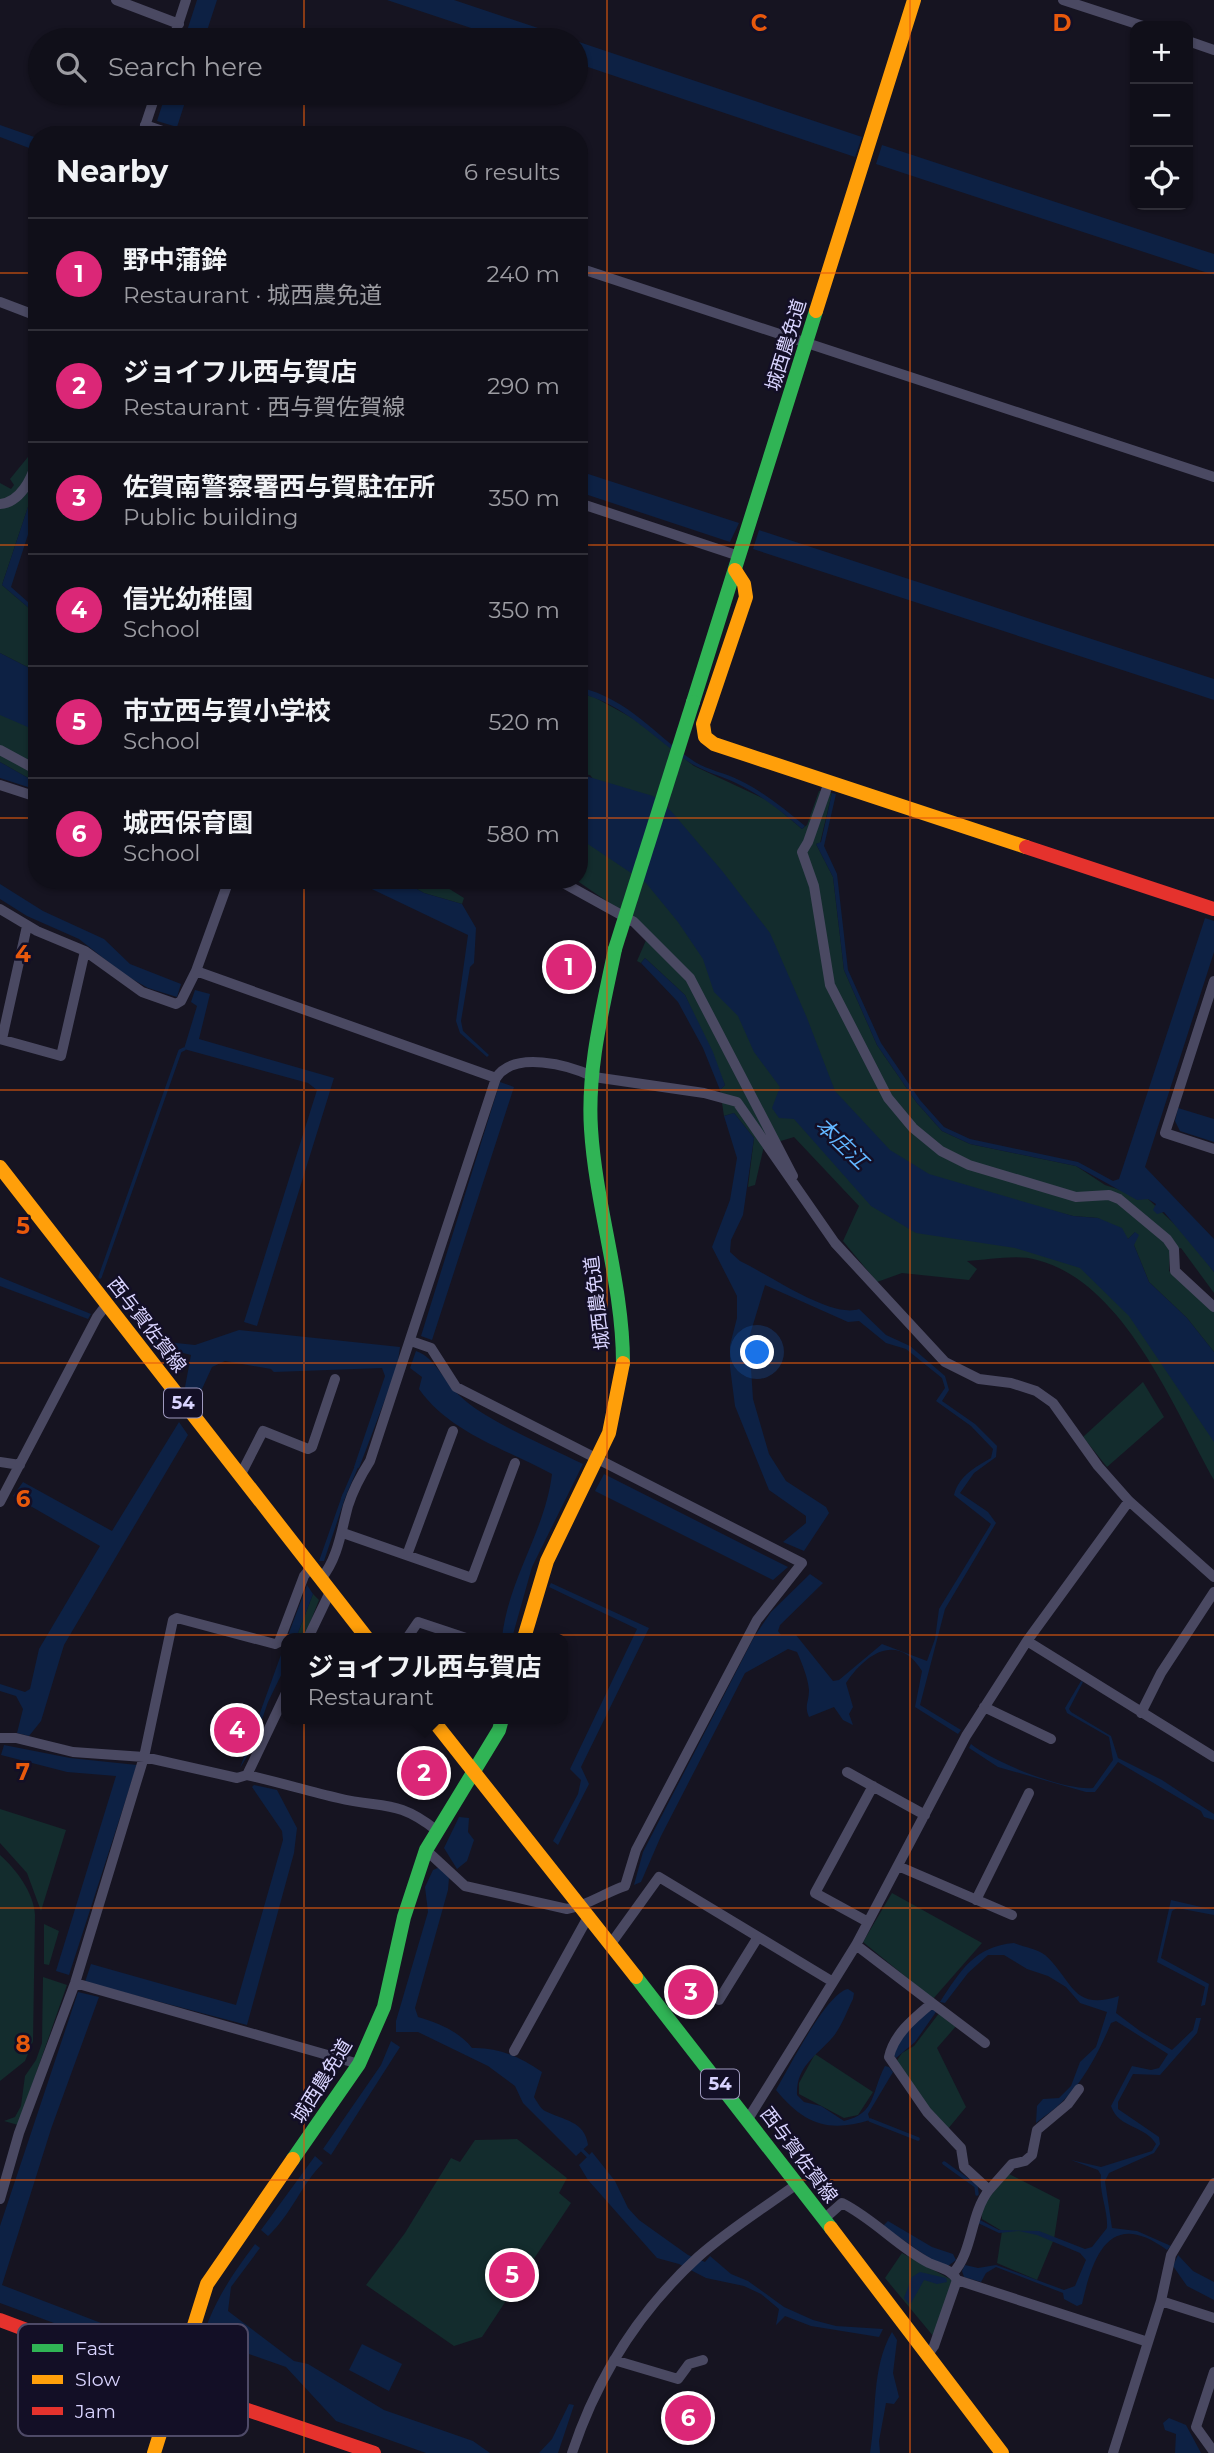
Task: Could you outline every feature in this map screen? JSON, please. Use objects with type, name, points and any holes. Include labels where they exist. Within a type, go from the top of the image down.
[{"type":"street","points":[[116,0],[179,24]]},
{"type":"street","points":[[178,28],[186,0]]},
{"type":"street","name":"城西農免道","points":[[525,1633],[547,1561],[597,1460],[619,1397],[623,1328],[591,1129],[600,1011],[615,949],[914,0]]},
{"type":"street","points":[[1063,0],[1130,22]]},
{"type":"street","points":[[1193,43],[1214,50]]},
{"type":"street","points":[[145,126],[152,105]]},
{"type":"street","points":[[588,271],[1214,477]]},
{"type":"street","points":[[0,302],[28,313]]},
{"type":"street","points":[[0,504],[7,503],[22,492],[28,480]]},
{"type":"street","points":[[588,506],[737,563],[746,597],[703,724],[705,737],[714,744],[1214,909]]},
{"type":"street","points":[[0,750],[28,765]]},
{"type":"street","points":[[828,782],[808,842],[802,852],[814,886],[830,985],[888,1098],[913,1128],[941,1151],[969,1164],[1076,1197],[1109,1195],[1119,1199],[1167,1240],[1174,1249],[1175,1271],[1214,1307]]},
{"type":"street","points":[[0,785],[28,794]]},
{"type":"street","points":[[0,909],[27,926],[85,951],[142,992],[176,1004],[181,1001],[196,971],[226,889]]},
{"type":"street","points":[[574,889],[634,922],[690,978],[790,1168],[797,1187]]},
{"type":"street","points":[[27,926],[1,1039],[61,1056],[85,951]]},
{"type":"street","points":[[196,971],[496,1077]]},
{"type":"street","points":[[1214,981],[1165,1133],[1214,1149]]},
{"type":"street","points":[[321,1579],[329,1569],[343,1533],[348,1507],[370,1461],[496,1077],[500,1070],[527,1061],[582,1071],[594,1077],[704,1093],[737,1102],[835,1243],[944,1362],[979,1379],[1011,1383],[1036,1391],[1053,1404],[1098,1466],[1129,1500],[1214,1577]]},
{"type":"street","name":"西与賀佐賀線","points":[[0,1167],[364,1633]]},
{"type":"street","points":[[0,1502],[97,1317],[107,1304]]},
{"type":"street","points":[[411,1341],[431,1348],[457,1387],[802,1563],[757,1620],[636,1850],[625,1886],[597,1896],[584,1912],[514,2051]]},
{"type":"street","points":[[240,1476],[263,1431],[308,1449],[312,1447],[335,1379]]},
{"type":"street","points":[[407,1555],[453,1432]]},
{"type":"street","points":[[0,1462],[20,1465]]},
{"type":"street","points":[[343,1533],[472,1578],[515,1463]]},
{"type":"street","points":[[748,2119],[856,1945],[984,1707],[1027,1641],[1129,1500]]},
{"type":"street","points":[[283,1633],[304,1576],[311,1567]]},
{"type":"street","points":[[310,1633],[330,1592]]},
{"type":"street","points":[[1142,1713],[1161,1673],[1214,1592]]},
{"type":"street","points":[[0,2199],[19,2133],[75,1983],[144,1758],[173,1620],[177,1618],[275,1644],[279,1643],[281,1638]]},
{"type":"street","points":[[411,1633],[418,1622],[451,1633]]},
{"type":"street","points":[[1027,1641],[1214,1757]]},
{"type":"street","points":[[247,1774],[281,1703]]},
{"type":"street","points":[[984,1707],[1051,1739]]},
{"type":"street","name":"西与賀佐賀線","points":[[436,1724],[748,2119],[1002,2453]]},
{"type":"street","name":"城西農免道","points":[[194,2324],[207,2284],[359,2064],[384,2007],[404,1917],[426,1850],[474,1772],[499,1724]]},
{"type":"street","points":[[0,1738],[16,1738],[73,1752],[144,1758],[237,1778],[247,1774],[342,1799],[400,1807],[414,1812],[436,1830]]},
{"type":"street","points":[[847,1772],[925,1815]]},
{"type":"street","points":[[868,1922],[815,1893],[873,1786]]},
{"type":"street","points":[[976,1900],[1029,1793]]},
{"type":"street","points":[[426,1850],[442,1862],[453,1878],[472,1888],[584,1912]]},
{"type":"street","points":[[898,1866],[1012,1915]]},
{"type":"street","points":[[610,1945],[659,1877],[833,1982]]},
{"type":"street","points":[[719,2000],[758,1937]]},
{"type":"street","points":[[856,1945],[985,2043]]},
{"type":"street","points":[[75,1983],[359,2064]]},
{"type":"street","points":[[932,2003],[910,2021],[891,2046],[889,2057],[927,2112],[961,2148],[964,2167],[989,2190]]},
{"type":"street","points":[[927,2356],[934,2346],[955,2276],[975,2224],[977,2205],[1012,2164],[1026,2161],[1032,2155],[1037,2130],[1068,2104],[1079,2089]]},
{"type":"street","points":[[1114,2453],[1161,2301],[1171,2255],[1214,2183]]},
{"type":"street","points":[[572,2453],[585,2413],[614,2360],[638,2324],[698,2258],[797,2184]]},
{"type":"street","points":[[824,2219],[842,2203],[861,2213],[928,2262],[955,2276],[1148,2342]]},
{"type":"street","points":[[1161,2301],[1214,2318]]},
{"type":"street","points":[[0,2320],[18,2327]]},
{"type":"street","points":[[614,2360],[678,2379],[689,2364],[703,2360]]},
{"type":"street","points":[[1214,2372],[1196,2427],[1214,2452]]},
{"type":"street","points":[[248,2410],[374,2453]]},
{"type":"street","name":"城西農免道","points":[[154,2453],[159,2436]]},
{"type":"green space","points":[[28,457],[28,507],[2,585],[28,607],[28,667],[0,653],[0,483],[11,489],[14,485],[10,479]]},
{"type":"green space","points":[[0,695],[28,707],[28,778],[0,762]]},
{"type":"green space","points":[[588,695],[634,719],[694,766],[769,801],[802,829],[807,825],[819,791],[832,793],[820,843],[816,844],[833,877],[844,970],[877,1045],[917,1103],[942,1131],[970,1144],[1076,1166],[1105,1185],[1148,1199],[1188,1237],[1214,1272],[1214,1293],[1181,1248],[1170,1251],[1169,1271],[1214,1310],[1214,1352],[1187,1318],[1149,1282],[1134,1245],[1135,1232],[1128,1239],[1098,1218],[1073,1216],[894,1170],[590,775]]},
{"type":"green space","points":[[588,817],[620,827],[749,1013],[800,1113],[1059,1246],[1129,1302],[1214,1425],[1214,1480],[1143,1351],[1096,1293],[1068,1273],[1037,1260],[1012,1257],[967,1261],[977,1269],[969,1280],[902,1273],[877,1282],[843,1241],[859,1206],[794,1137],[764,1146],[755,1185],[748,1187],[754,1138],[734,1113],[724,1116],[720,1090],[725,1085],[685,995],[645,958],[641,963],[637,961],[650,931],[588,888]]},
{"type":"green space","points":[[417,889],[450,889],[464,898],[462,904]]},
{"type":"green space","points":[[1143,1382],[1164,1417],[1107,1467],[1083,1437]]},
{"type":"green space","points":[[313,1594],[319,1600],[306,1633],[298,1633]]},
{"type":"green space","points":[[0,1809],[66,1830],[41,1911],[27,1873],[0,1843]]},
{"type":"green space","points":[[0,1855],[23,1882],[35,1915],[33,2041],[25,2061],[0,2081]]},
{"type":"green space","points":[[892,1893],[982,1943],[933,1999],[863,1942]]},
{"type":"green space","points":[[44,1924],[59,1931],[49,1965],[44,1964]]},
{"type":"green space","points":[[43,1977],[67,1985],[18,2125],[4,2121],[15,2117],[21,2106],[25,2076],[36,2060],[42,2043]]},
{"type":"green space","points":[[940,2012],[957,2025],[937,2048],[966,2107],[947,2130],[926,2108],[896,2062],[902,2053],[914,2046]]},
{"type":"green space","points":[[815,2054],[873,2092],[858,2115],[844,2118],[799,2094],[799,2083]]},
{"type":"green space","points":[[517,2139],[567,2178],[559,2193],[571,2203],[482,2337],[454,2346],[366,2285],[405,2233],[451,2158],[460,2162],[475,2140]]},
{"type":"green space","points":[[1009,2174],[1060,2200],[1054,2239],[1037,2280],[997,2263],[1002,2231],[982,2219],[981,2207]]},
{"type":"green space","points":[[902,2253],[952,2280],[934,2337],[885,2278]]},
{"type":"water","points":[[197,0],[217,0],[208,28],[188,28]]},
{"type":"water","points":[[387,0],[454,0],[538,28],[471,28]]},
{"type":"water","points":[[588,45],[862,137],[855,157],[588,67]]},
{"type":"water","points":[[162,105],[184,105],[177,126],[157,121]]},
{"type":"water","points":[[0,125],[28,135],[28,148],[0,137]]},
{"type":"water","points":[[882,145],[1214,254],[1214,275],[876,164]]},
{"type":"water","points":[[588,474],[739,523],[730,542],[588,495]]},
{"type":"water","points":[[28,507],[28,535],[11,587],[28,602],[28,607],[2,585]]},
{"type":"water","points":[[759,530],[1214,679],[1214,700],[753,549]]},
{"type":"water","points":[[0,653],[28,667],[28,727],[0,715]]},
{"type":"water","points":[[588,690],[628,709],[695,762],[748,785],[774,801],[805,826],[802,829],[745,788],[692,764],[625,714],[588,696]]},
{"type":"water","points":[[0,762],[28,778],[28,787],[0,778]]},
{"type":"water","name":"本庄江","points":[[588,777],[653,796],[671,811],[723,872],[770,933],[835,1091],[890,1150],[929,1174],[1073,1216],[1098,1218],[1122,1228],[1128,1239],[1135,1232],[1139,1235],[1134,1245],[1149,1282],[1187,1318],[1214,1352],[1214,1442],[1129,1316],[1080,1268],[1015,1248],[916,1233],[871,1206],[794,1119],[779,1118],[772,1108],[780,1087],[754,1052],[738,1016],[714,992],[703,959],[678,922],[646,883],[588,844]]},
{"type":"water","points":[[832,793],[836,794],[824,846],[837,874],[848,970],[881,1043],[920,1100],[944,1127],[970,1139],[1078,1162],[1113,1181],[1119,1179],[1205,918],[1214,921],[1214,952],[1145,1167],[1214,1239],[1214,1272],[1164,1212],[1157,1214],[1153,1210],[1156,1204],[1148,1199],[1137,1200],[1076,1166],[970,1144],[942,1131],[917,1103],[877,1045],[844,970],[833,877],[816,844],[821,842]]},
{"type":"water","points":[[0,884],[43,911],[104,939],[130,964],[181,984],[177,997],[148,988],[125,975],[79,939],[27,916],[0,899]]},
{"type":"water","points":[[372,889],[417,889],[462,904],[476,928],[474,963],[470,967],[461,1021],[463,1031],[489,1055],[487,1057],[460,1033],[456,1021],[468,935]]},
{"type":"water","points":[[645,958],[685,995],[713,1052],[725,1085],[720,1090],[703,1048],[678,1002],[641,963]]},
{"type":"water","points":[[195,990],[210,994],[199,1039],[334,1078],[257,1326],[244,1322],[317,1090],[308,1083],[184,1049],[197,1006],[191,1002]]},
{"type":"water","points":[[500,1082],[514,1087],[432,1340],[421,1336]]},
{"type":"water","points":[[1178,1108],[1214,1119],[1214,1142],[1180,1131],[1175,1121]]},
{"type":"water","points":[[734,1113],[754,1138],[743,1215],[731,1240],[730,1252],[740,1261],[816,1302],[833,1308],[859,1309],[886,1335],[910,1346],[945,1376],[949,1390],[942,1401],[975,1424],[997,1446],[996,1457],[974,1473],[960,1493],[988,1512],[996,1523],[945,1609],[920,1705],[961,1730],[958,1734],[915,1707],[922,1671],[913,1659],[903,1652],[893,1650],[882,1651],[863,1663],[846,1683],[853,1707],[849,1714],[853,1725],[843,1720],[834,1707],[809,1717],[806,1676],[797,1652],[788,1649],[745,1673],[661,1836],[641,1882],[634,1885],[643,1852],[754,1637],[771,1612],[810,1574],[823,1583],[780,1625],[778,1631],[781,1635],[796,1635],[833,1681],[839,1680],[882,1644],[927,1661],[935,1639],[939,1609],[991,1524],[954,1495],[964,1477],[991,1458],[993,1449],[971,1426],[936,1401],[945,1388],[942,1378],[906,1349],[886,1343],[859,1321],[848,1322],[765,1285],[749,1338],[753,1399],[769,1454],[786,1481],[826,1507],[829,1513],[804,1551],[783,1542],[806,1523],[806,1516],[769,1490],[735,1406],[730,1345],[737,1318],[737,1296],[712,1247],[730,1200],[737,1158],[724,1116]]},
{"type":"water","points":[[0,1277],[91,1314],[88,1319],[0,1286]]},
{"type":"water","points":[[239,1330],[400,1347],[397,1368],[359,1468],[354,1467],[385,1376],[382,1368],[274,1372],[271,1369],[225,1361],[212,1367],[196,1402],[185,1387],[191,1355],[152,1345],[148,1340],[195,1345]]},
{"type":"water","points":[[416,1351],[423,1354],[454,1390],[472,1406],[583,1464],[532,1567],[513,1633],[503,1633],[506,1616],[542,1516],[552,1474],[480,1439],[446,1417],[419,1389],[422,1377],[410,1368]]},
{"type":"water","points":[[179,1422],[188,1435],[64,1645],[41,1721],[29,1736],[17,1733],[23,1709],[16,1696],[0,1691],[0,1684],[25,1692],[30,1689],[39,1649],[100,1546],[13,1496],[23,1482],[112,1531]]},
{"type":"water","points":[[604,1474],[788,1567],[773,1580],[595,1491]]},
{"type":"water","points":[[343,1493],[346,1495],[324,1561],[319,1561]]},
{"type":"water","points":[[551,1583],[649,1628],[581,1767],[589,1784],[558,1845],[553,1841],[578,1794],[581,1780],[570,1769],[637,1629],[549,1587]]},
{"type":"water","points":[[307,1585],[313,1594],[298,1633],[289,1633]]},
{"type":"water","points":[[281,1655],[281,1675],[268,1702],[252,1748],[240,1768]]},
{"type":"water","points":[[1081,1681],[1083,1682],[1069,1709],[1071,1712],[1111,1736],[1118,1758],[1162,1780],[1214,1814],[1214,1820],[1204,1817],[1201,1811],[1118,1762],[1095,1792],[1086,1792],[998,1767],[969,1748],[971,1744],[995,1759],[1048,1780],[1081,1788],[1093,1788],[1113,1760],[1109,1737],[1067,1713],[1065,1708]]},
{"type":"water","points":[[4,1745],[70,1758],[137,1765],[69,1975],[56,1971],[116,1776],[67,1772],[1,1755]]},
{"type":"water","points":[[254,1785],[277,1790],[297,1828],[294,1853],[247,2025],[85,1982],[91,1964],[236,2005],[283,1840],[282,1831],[252,1787]]},
{"type":"water","points":[[459,1817],[469,1818],[468,1832],[474,1840],[467,1861],[457,1869],[444,1848]]},
{"type":"water","points":[[440,1867],[449,1878],[448,1890],[415,2008],[418,2017],[454,2032],[472,2048],[491,2049],[508,2054],[542,2072],[534,2097],[544,2110],[572,2122],[583,2131],[588,2145],[576,2156],[523,2103],[515,2086],[488,2066],[418,2032],[396,2032],[396,2021],[428,1912],[425,1887],[433,1870]]},
{"type":"water","points":[[1171,1900],[1214,1910],[1214,1915],[1177,1908],[1172,1911],[1161,1958],[1209,1984],[1205,2005],[1201,2006],[1205,1987],[1157,1962]]},
{"type":"water","points":[[1014,1943],[1045,1955],[1082,1997],[1103,2000],[1119,1996],[1116,2013],[1172,2050],[1193,2030],[1196,2018],[1201,2018],[1197,2033],[1160,2075],[1133,2074],[1118,2102],[1118,2109],[1159,2137],[1160,2144],[1154,2153],[1109,2173],[1105,2181],[1112,2228],[1137,2231],[1171,2246],[1167,2250],[1147,2238],[1131,2234],[1118,2236],[1107,2243],[1092,2269],[1082,2304],[1077,2306],[1064,2299],[1063,2293],[996,2267],[986,2273],[981,2282],[964,2277],[962,2271],[965,2265],[978,2268],[996,2265],[1064,2290],[1075,2286],[1086,2260],[1080,2253],[1037,2235],[1019,2231],[999,2233],[978,2223],[980,2211],[980,2220],[999,2230],[1039,2231],[1085,2249],[1092,2247],[1107,2228],[1101,2175],[1098,2170],[1071,2160],[1101,2167],[1152,2151],[1156,2144],[1151,2138],[1120,2119],[1111,2106],[1132,2066],[1151,2070],[1159,2068],[1168,2054],[1116,2021],[1111,2023],[1077,2085],[1059,2105],[1036,2123],[1037,2106],[1043,2099],[1059,2098],[1071,2086],[1080,2062],[1096,2047],[1107,2012],[1080,2003],[1066,1987],[1004,1955],[988,1955],[968,1973],[945,2003],[940,2002],[970,1962],[989,1949]]},
{"type":"water","points":[[848,1989],[854,1993],[844,2019],[832,2038],[803,2070],[797,2095],[804,2102],[821,2106],[844,2121],[862,2113],[868,2107],[885,2066],[893,2072],[868,2114],[870,2120],[842,2126],[829,2125],[807,2118],[786,2102],[776,2090],[819,2017],[839,1994]]},
{"type":"water","points":[[78,1992],[99,1997],[51,2129],[2,2285],[104,2324],[57,2324],[0,2303],[0,2226]]},
{"type":"water","points":[[933,2009],[936,2012],[915,2042],[896,2058],[892,2053],[905,2034]]},
{"type":"water","points":[[391,2041],[400,2047],[331,2155],[323,2149],[381,2065]]},
{"type":"water","points":[[592,2152],[615,2181],[628,2208],[639,2220],[688,2255],[705,2262],[710,2256],[731,2274],[748,2281],[784,2307],[813,2320],[836,2326],[883,2329],[879,2337],[811,2326],[785,2316],[776,2325],[779,2309],[761,2294],[744,2286],[706,2278],[679,2264],[657,2258],[588,2180],[579,2165]]},
{"type":"water","points":[[315,2156],[323,2163],[268,2236],[261,2230]]},
{"type":"water","points":[[888,2221],[932,2247],[953,2254],[956,2260],[948,2266],[932,2260],[883,2226]]},
{"type":"water","points":[[255,2244],[260,2248],[231,2287],[228,2311],[245,2324],[207,2324],[212,2312],[234,2273]]},
{"type":"water","points":[[1178,2255],[1193,2271],[1214,2282],[1214,2300],[1187,2286],[1173,2266]]},
{"type":"water","points":[[920,2272],[946,2278],[947,2282],[937,2284],[924,2280],[910,2305],[904,2298],[912,2277]]},
{"type":"water","points":[[248,2326],[294,2361],[308,2364],[384,2410],[473,2441],[490,2453],[426,2453],[336,2421],[286,2367],[248,2354]]},
{"type":"water","points":[[892,2332],[897,2340],[893,2373],[899,2397],[894,2404],[886,2403],[879,2441],[880,2453],[870,2453],[878,2376],[885,2346]]},
{"type":"water","points":[[362,2344],[402,2364],[389,2391],[349,2370]]},
{"type":"water","points":[[569,2404],[574,2405],[558,2453],[539,2453],[552,2439]]},
{"type":"water","points":[[1169,2418],[1186,2425],[1201,2453],[1175,2453],[1176,2434],[1165,2430],[1163,2423]]},
{"type":"waterway","points":[[100,1277],[180,1051],[184,1049]]},
{"type":"waterway","points":[[343,1498],[358,1463]]},
{"type":"waterway","points":[[870,2120],[918,2139]]},
{"type":"waterway","points":[[582,2150],[588,2156]]},
{"type":"waterway","points":[[944,2163],[976,2186],[977,2194]]},
{"type":"traffic: fast","points":[[693,702],[816,311]]},
{"type":"traffic: fast","points":[[615,949],[693,702]]},
{"type":"traffic: fast","points":[[615,949],[597,1038],[590,1106],[598,1188],[619,1304],[623,1363]]},
{"type":"traffic: fast","points":[[293,2159],[359,2064],[384,2007],[404,1917],[426,1850],[501,1724]]},
{"type":"traffic: fast","points":[[636,1977],[831,2228]]},
{"type":"traffic: slow","points":[[816,311],[914,0]]},
{"type":"traffic: slow","points":[[735,570],[744,584],[746,597],[703,724],[705,737],[714,744],[1026,847]]},
{"type":"traffic: slow","points":[[0,1167],[363,1633]]},
{"type":"traffic: slow","points":[[525,1633],[547,1561],[609,1433],[623,1363]]},
{"type":"traffic: slow","points":[[436,1724],[636,1977]]},
{"type":"traffic: slow","points":[[194,2324],[207,2284],[293,2159]]},
{"type":"traffic: slow","points":[[831,2228],[1002,2453]]},
{"type":"traffic: slow","points":[[154,2453],[159,2436]]},
{"type":"traffic: jam","points":[[1026,847],[1214,909]]},
{"type":"traffic: jam","points":[[0,2320],[18,2327]]},
{"type":"traffic: jam","points":[[248,2410],[374,2453]]},
{"type":"place","name":"野中蒲鉾","points":[[569,967]]},
{"type":"place","name":"信光幼稚園","points":[[237,1730]]},
{"type":"place","name":"ジョイフル西与賀店","points":[[424,1773]]},
{"type":"place","name":"佐賀南警察署西与賀駐在所","points":[[691,1992]]},
{"type":"place","name":"市立西与賀小学校","points":[[512,2275]]},
{"type":"place","name":"城西保育園","points":[[688,2418]]}]
